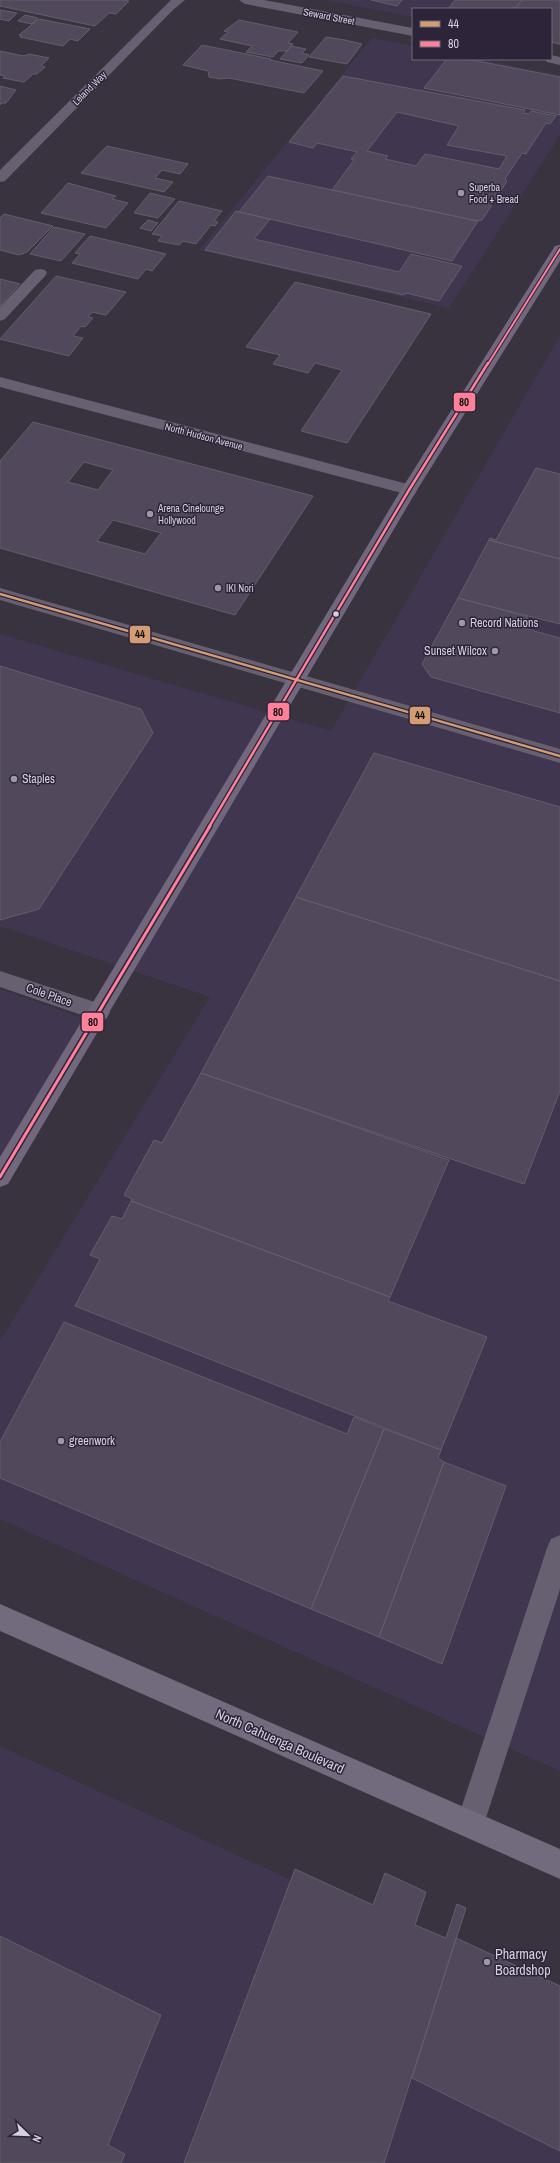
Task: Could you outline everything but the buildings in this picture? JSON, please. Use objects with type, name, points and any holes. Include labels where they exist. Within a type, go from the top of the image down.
[{"type":"main road","points":[[0,1177],[409,490],[560,249]]},
{"type":"main road","name":"North Cahuenga Boulevard","points":[[0,1617],[560,1864]]},
{"type":"street","name":"Leland Way","points":[[0,178],[169,7],[179,0]]},
{"type":"street","name":"Seward Street","points":[[245,0],[412,32]]},
{"type":"street","points":[[0,316],[40,273]]},
{"type":"street","name":"North Hudson Avenue","points":[[0,382],[409,490]]},
{"type":"street","points":[[0,594],[560,756]]},
{"type":"street","name":"Cole Place","points":[[0,979],[99,1012]]},
{"type":"street","points":[[470,1824],[560,1548]]},
{"type":"shaded area","points":[[325,0],[560,0],[560,46],[552,44],[552,8],[412,8],[412,17]]},
{"type":"shaded area","points":[[372,38],[412,46],[412,60],[484,60],[560,75],[560,135],[449,308],[199,250]]},
{"type":"shaded area","points":[[560,336],[560,1771],[0,1519],[0,1341],[210,997],[0,926],[0,634],[331,731]]},
{"type":"shaded area","points":[[0,989],[85,1019],[0,1159]]},
{"type":"shaded area","points":[[0,1746],[560,2004],[560,2163],[0,2163]]},
{"type":"transit line","name":"80","points":[[0,1177],[409,490],[560,249]]},
{"type":"transit line","name":"44","points":[[0,594],[560,756]]},
{"type":"place","name":"Superba Food + Bread","points":[[461,193]]},
{"type":"place","name":"Arena Cinelounge Hollywood","points":[[150,514]]},
{"type":"place","name":"IKI Nori","points":[[218,588]]},
{"type":"place","name":"Record Nations","points":[[462,623]]},
{"type":"place","name":"Sunset Wilcox","points":[[495,651]]},
{"type":"place","name":"Staples","points":[[14,779]]},
{"type":"place","name":"greenwork","points":[[61,1441]]},
{"type":"place","name":"Pharmacy Boardshop","points":[[487,1962]]}]
